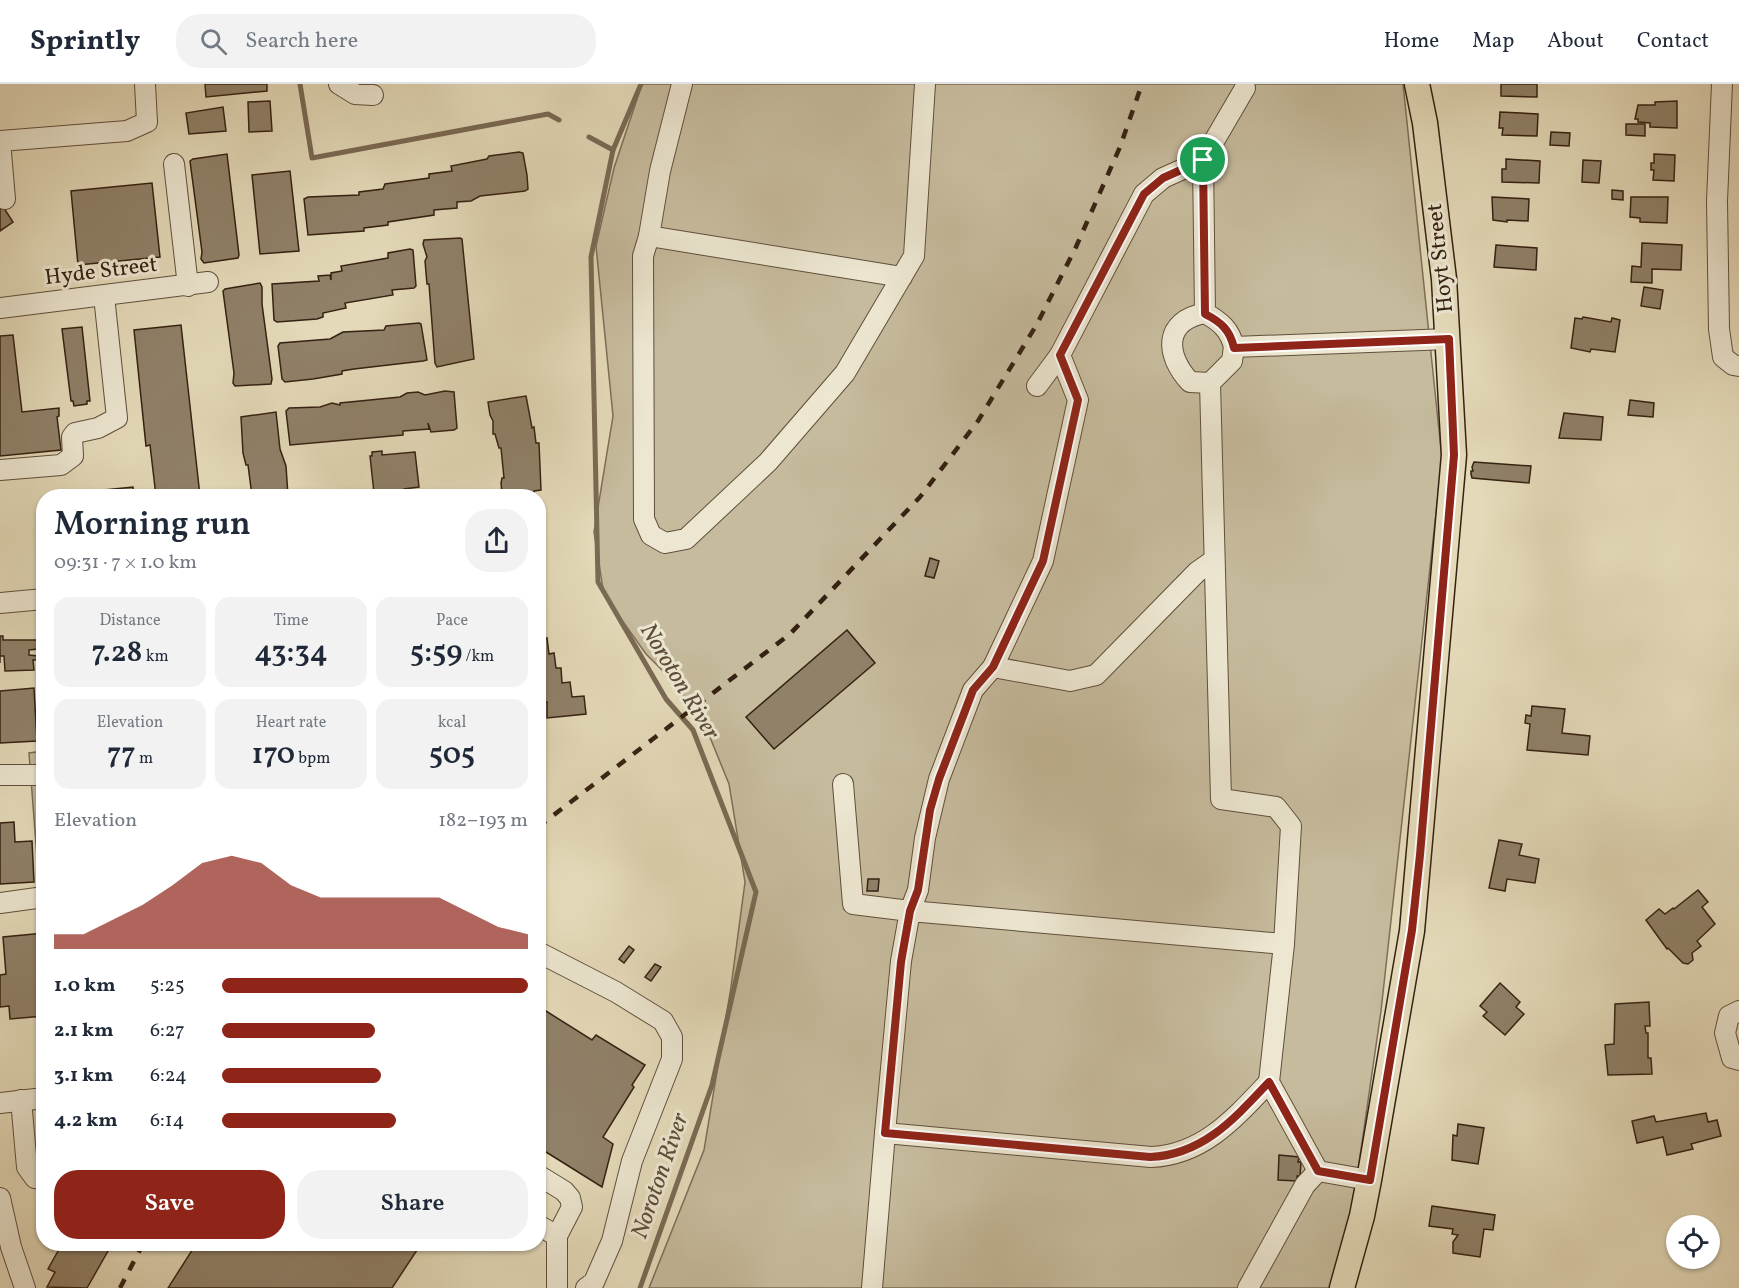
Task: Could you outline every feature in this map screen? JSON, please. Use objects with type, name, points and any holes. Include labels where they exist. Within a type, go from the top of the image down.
[{"type":"main road","name":"Hoyt Street","points":[[1341,1288],[1370,1180],[1412,930],[1454,455],[1444,279],[1425,123],[1417,84]]},
{"type":"street","points":[[5,199],[0,141],[128,132],[147,122],[145,84]]},
{"type":"street","points":[[339,84],[355,94],[373,95]]},
{"type":"street","points":[[682,84],[660,171],[644,256],[644,519],[651,535],[665,543],[686,539],[768,462],[845,373],[914,256],[925,84]]},
{"type":"street","points":[[1722,84],[1717,201],[1719,329],[1723,357],[1739,366]]},
{"type":"street","points":[[1205,314],[1203,160],[1245,88]]},
{"type":"street","points":[[1037,386],[1060,355],[1144,194],[1163,178],[1203,160]]},
{"type":"street","points":[[174,164],[188,286]]},
{"type":"street","points":[[649,236],[902,277]]},
{"type":"street","name":"Hyde Street","points":[[0,308],[208,282]]},
{"type":"street","points":[[0,470],[61,465],[73,456],[72,437],[75,433],[98,428],[117,418],[105,296]]},
{"type":"street","points":[[1210,383],[1190,382],[1178,368],[1172,351],[1173,334],[1192,316],[1205,314],[1221,322],[1232,337],[1234,348],[1232,361],[1210,383],[1221,799],[1276,807],[1291,826],[1284,944],[1269,1082],[1318,1171]]},
{"type":"street","points":[[1234,348],[1449,339]]},
{"type":"street","points":[[872,1288],[901,962],[910,911],[918,890],[925,838],[939,779],[973,690],[993,667],[1043,561],[1078,400],[1060,355]]},
{"type":"street","points":[[993,667],[1070,681],[1096,675],[1197,572],[1214,560]]},
{"type":"street","points":[[0,603],[36,599]]},
{"type":"street","points":[[0,775],[36,775]]},
{"type":"street","points":[[843,784],[854,904],[1284,944]]},
{"type":"street","points":[[0,903],[36,898]]},
{"type":"street","points":[[546,956],[616,992],[663,1021],[672,1037],[672,1059],[632,1161],[612,1241],[594,1282],[586,1288]]},
{"type":"street","points":[[1739,1011],[1729,1016],[1725,1033],[1732,1058],[1739,1060]]},
{"type":"street","points":[[885,1133],[1167,1157],[1208,1140],[1226,1127],[1269,1082]]},
{"type":"street","points":[[0,1102],[36,1099]]},
{"type":"street","points":[[21,1100],[27,1167],[36,1178]]},
{"type":"street","points":[[1318,1171],[1370,1180]]},
{"type":"street","points":[[1248,1288],[1305,1185],[1318,1171]]},
{"type":"street","points":[[546,1180],[564,1191],[570,1198],[572,1207],[557,1236],[557,1288]]},
{"type":"street","points":[[1,1198],[5,1248],[25,1288]]},
{"type":"street","points":[[546,1230],[557,1236]]},
{"type":"shaded area","points":[[642,84],[1403,84],[1442,459],[1381,1011],[1347,1246],[1334,1288],[649,1288],[704,1150],[731,987],[745,882],[729,784],[707,730],[672,680],[646,654],[604,595],[594,532],[613,416],[596,246],[614,168]]},
{"type":"shaded area","points":[[36,752],[36,844],[29,753]]},
{"type":"building","points":[[205,84],[267,84],[267,91],[206,97]]},
{"type":"building","points":[[1501,84],[1537,84],[1537,97],[1501,96]]},
{"type":"building","points":[[270,101],[272,131],[249,132],[248,102]]},
{"type":"building","points":[[1677,101],[1677,128],[1650,127],[1650,123],[1638,122],[1638,119],[1635,119],[1638,105]]},
{"type":"building","points":[[223,107],[226,131],[189,134],[186,113]]},
{"type":"building","points":[[1500,112],[1538,114],[1537,136],[1502,135],[1503,128],[1499,128]]},
{"type":"building","points":[[1626,124],[1645,124],[1645,136],[1626,135]]},
{"type":"building","points":[[1551,132],[1570,133],[1569,146],[1550,145]]},
{"type":"building","points":[[523,153],[527,175],[528,189],[525,191],[480,196],[471,201],[457,202],[457,208],[434,210],[434,215],[388,222],[388,225],[364,228],[364,231],[308,235],[304,199],[308,197],[359,195],[359,192],[383,189],[385,184],[429,178],[429,174],[452,171],[451,166],[487,159],[489,156]]},
{"type":"building","points":[[227,154],[239,255],[238,258],[204,263],[201,259],[190,161]]},
{"type":"building","points":[[1654,154],[1675,155],[1674,181],[1653,180],[1654,170],[1651,170],[1651,163],[1654,163]]},
{"type":"building","points":[[1506,159],[1540,161],[1539,183],[1502,182],[1502,169],[1506,169]]},
{"type":"building","points":[[1583,160],[1601,161],[1599,183],[1582,182]]},
{"type":"building","points":[[290,171],[299,251],[260,254],[252,175]]},
{"type":"building","points":[[152,183],[160,257],[78,265],[71,191]]},
{"type":"building","points":[[1612,190],[1623,191],[1623,200],[1612,199]]},
{"type":"building","points":[[1492,197],[1529,199],[1528,221],[1493,220]]},
{"type":"building","points":[[1631,197],[1668,197],[1667,223],[1640,222],[1640,218],[1630,217]]},
{"type":"building","points":[[0,202],[13,222],[0,231]]},
{"type":"building","points":[[462,239],[474,359],[437,367],[429,284],[427,284],[425,261],[427,257],[423,244],[424,240]]},
{"type":"building","points":[[1642,243],[1682,245],[1681,270],[1652,269],[1652,283],[1631,282],[1632,266],[1641,267]]},
{"type":"building","points":[[1496,245],[1537,248],[1536,270],[1494,267]]},
{"type":"building","points":[[413,250],[416,286],[414,288],[392,290],[393,295],[345,303],[346,308],[323,313],[323,317],[317,319],[277,322],[274,320],[272,284],[319,281],[318,276],[330,275],[331,280],[331,273],[342,271],[341,266],[388,258],[388,253]]},
{"type":"building","points":[[260,283],[271,384],[235,386],[223,291]]},
{"type":"building","points":[[1644,287],[1663,290],[1660,309],[1641,306]]},
{"type":"building","points":[[1583,317],[1611,322],[1612,318],[1620,320],[1615,352],[1591,349],[1590,352],[1571,348],[1575,318],[1582,319]]},
{"type":"building","points":[[419,323],[427,360],[342,371],[342,374],[313,379],[285,382],[282,379],[278,346],[280,343],[330,339],[343,332],[384,330],[386,326]]},
{"type":"building","points":[[181,325],[199,489],[155,489],[150,445],[146,446],[134,330]]},
{"type":"building","points":[[82,327],[90,401],[87,401],[87,404],[74,406],[71,401],[62,329]]},
{"type":"building","points":[[13,335],[22,412],[59,408],[57,417],[61,450],[0,456],[0,336]]},
{"type":"building","points":[[445,391],[454,392],[457,428],[454,430],[431,432],[428,423],[429,429],[403,431],[403,435],[290,445],[286,411],[289,408],[320,407],[332,403],[340,405],[340,403],[400,397],[407,393],[418,392],[425,395]]},
{"type":"building","points":[[526,396],[536,443],[539,443],[541,489],[502,489],[502,478],[504,478],[501,448],[493,434],[493,421],[488,402]]},
{"type":"building","points":[[1630,400],[1654,403],[1653,417],[1628,415]]},
{"type":"building","points":[[276,412],[280,449],[286,466],[288,489],[251,489],[248,465],[246,465],[243,453],[241,417]]},
{"type":"building","points":[[1564,413],[1603,417],[1601,440],[1559,438]]},
{"type":"building","points":[[382,451],[382,455],[415,452],[419,487],[374,489],[370,456],[372,452]]},
{"type":"building","points":[[1474,462],[1531,466],[1529,483],[1472,478],[1471,471],[1473,471]]},
{"type":"building","points":[[930,558],[939,561],[934,578],[925,576]]},
{"type":"building","points":[[847,630],[875,663],[774,749],[746,717]]},
{"type":"building","points":[[0,636],[3,636],[3,640],[36,640],[36,649],[29,650],[29,655],[36,656],[36,660],[33,660],[34,670],[5,671],[4,656],[0,656]]},
{"type":"building","points":[[547,638],[549,654],[554,653],[556,668],[561,668],[562,683],[570,682],[572,697],[584,696],[586,714],[547,718]]},
{"type":"building","points":[[34,688],[36,741],[0,743],[0,691]]},
{"type":"building","points":[[1532,706],[1565,709],[1562,733],[1590,736],[1588,755],[1527,750],[1530,724],[1525,723],[1526,715],[1531,716]]},
{"type":"building","points":[[14,822],[15,842],[32,841],[34,882],[0,884],[0,823]]},
{"type":"building","points":[[1499,840],[1522,844],[1519,855],[1539,859],[1535,883],[1507,879],[1505,891],[1489,888]]},
{"type":"building","points":[[868,879],[879,879],[878,891],[867,891]]},
{"type":"building","points":[[1698,890],[1708,902],[1702,907],[1715,924],[1697,941],[1701,946],[1692,953],[1693,960],[1688,964],[1683,963],[1667,949],[1646,920],[1659,909],[1665,914],[1674,909]]},
{"type":"building","points":[[36,934],[36,1017],[10,1019],[9,1006],[0,1007],[0,975],[6,974],[3,937]]},
{"type":"building","points":[[629,946],[634,950],[624,963],[619,959]]},
{"type":"building","points":[[655,964],[661,967],[651,981],[645,977]]},
{"type":"building","points":[[1500,983],[1520,1002],[1516,1007],[1524,1014],[1505,1035],[1483,1016],[1487,1012],[1480,1006]]},
{"type":"building","points":[[1649,1002],[1650,1026],[1645,1026],[1646,1033],[1648,1033],[1648,1058],[1651,1058],[1652,1074],[1608,1075],[1605,1045],[1614,1044],[1615,1004]]},
{"type":"building","points":[[546,1011],[592,1040],[596,1035],[645,1065],[603,1137],[613,1144],[602,1187],[546,1152]]},
{"type":"building","points":[[1706,1113],[1708,1122],[1717,1120],[1721,1136],[1691,1144],[1693,1149],[1667,1155],[1663,1137],[1637,1143],[1632,1121],[1654,1116],[1656,1122]]},
{"type":"building","points":[[1458,1124],[1484,1128],[1478,1164],[1452,1160],[1453,1135],[1457,1136]]},
{"type":"building","points":[[1279,1155],[1299,1157],[1300,1176],[1297,1176],[1297,1181],[1278,1180]]},
{"type":"building","points":[[1432,1206],[1495,1215],[1493,1230],[1484,1229],[1480,1257],[1453,1253],[1453,1242],[1458,1235],[1452,1234],[1453,1229],[1429,1226]]},
{"type":"building","points":[[58,1251],[108,1251],[87,1288],[47,1287],[55,1272],[48,1269]]},
{"type":"building","points":[[192,1251],[416,1251],[392,1288],[168,1288]]},
{"type":"waterway","points":[[300,84],[312,158],[548,114],[559,120]]},
{"type":"waterway","name":"Noroton River","points":[[640,1288],[712,1085],[756,892],[693,730],[666,699],[598,582],[591,257],[613,150],[641,84]]},
{"type":"waterway","points":[[589,137],[613,150]]},
{"type":"railway","points":[[546,821],[790,634],[920,497],[978,421],[1037,324],[1076,247],[1120,147],[1142,84]]},
{"type":"railway","points":[[120,1288],[139,1251]]},
{"type":"route","points":[[1203,160],[1205,314],[1221,322],[1232,337],[1234,348],[1449,339],[1454,455],[1420,855],[1412,930],[1370,1180],[1318,1171],[1269,1082],[1226,1127],[1208,1140],[1167,1157],[885,1133],[901,962],[910,911],[918,890],[930,810],[939,779],[973,690],[993,667],[1043,561],[1078,400],[1060,355],[1144,194],[1163,178],[1203,160]]}]
